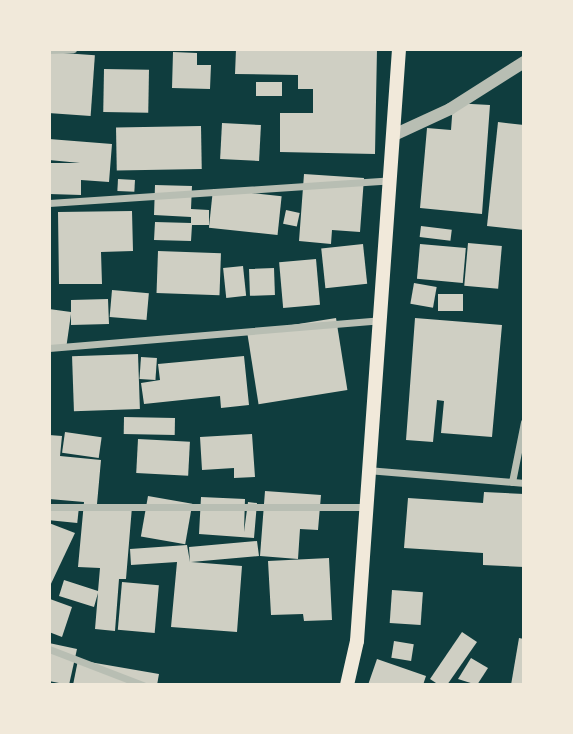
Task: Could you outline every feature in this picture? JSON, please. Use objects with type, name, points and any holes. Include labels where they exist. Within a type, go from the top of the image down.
[{"type":"main road","points":[[347,685],[357,641],[367,470],[396,134],[399,49]]},
{"type":"street","points":[[49,50],[73,49]]},
{"type":"street","points":[[396,134],[450,109],[524,62]]},
{"type":"street","points":[[49,202],[391,180]]},
{"type":"street","points":[[49,348],[381,320]]},
{"type":"street","points":[[512,482],[524,422]]},
{"type":"street","points":[[367,470],[524,483]]},
{"type":"street","points":[[49,508],[365,507]]},
{"type":"street","points":[[49,649],[143,685]]},
{"type":"building","points":[[236,49],[377,49],[375,154],[280,152],[280,113],[313,113],[313,89],[298,89],[298,75],[235,74]]},
{"type":"building","points":[[49,52],[95,55],[91,116],[49,113]]},
{"type":"building","points":[[173,52],[197,53],[197,65],[211,65],[210,89],[172,88]]},
{"type":"building","points":[[104,69],[149,70],[148,113],[103,112]]},
{"type":"building","points":[[256,82],[282,82],[282,96],[256,96]]},
{"type":"building","points":[[453,103],[490,105],[482,214],[420,208],[427,128],[451,130]]},
{"type":"building","points":[[498,122],[524,125],[524,230],[487,226]]},
{"type":"building","points":[[222,123],[261,125],[259,161],[220,159]]},
{"type":"building","points":[[201,126],[202,169],[117,170],[116,127]]},
{"type":"building","points":[[49,139],[112,144],[109,182],[81,180],[81,195],[49,194],[49,163],[80,163],[49,160]]},
{"type":"building","points":[[304,174],[364,178],[360,232],[332,230],[331,244],[299,241]]},
{"type":"building","points":[[118,179],[135,180],[134,192],[117,191]]},
{"type":"building","points":[[155,185],[192,186],[191,209],[209,210],[209,225],[192,225],[191,241],[154,240],[155,222],[191,223],[191,217],[154,215]]},
{"type":"building","points":[[213,189],[282,196],[278,235],[209,228]]},
{"type":"building","points":[[286,210],[300,213],[297,227],[283,224]]},
{"type":"building","points":[[132,211],[133,251],[101,252],[102,284],[59,284],[58,212]]},
{"type":"building","points":[[421,226],[452,230],[450,241],[420,237]]},
{"type":"building","points":[[468,243],[502,246],[498,289],[464,286]]},
{"type":"building","points":[[363,244],[367,284],[325,288],[321,248]]},
{"type":"building","points":[[420,244],[466,248],[463,283],[417,279]]},
{"type":"building","points":[[158,251],[221,253],[219,295],[157,293]]},
{"type":"building","points":[[316,259],[320,305],[283,308],[279,262]]},
{"type":"building","points":[[243,266],[246,296],[226,298],[223,268]]},
{"type":"building","points":[[274,268],[275,295],[250,296],[249,269]]},
{"type":"building","points":[[414,283],[437,287],[433,308],[410,304]]},
{"type":"building","points":[[112,290],[149,293],[147,320],[110,317]]},
{"type":"building","points":[[438,294],[463,294],[463,311],[438,311]]},
{"type":"building","points":[[108,299],[109,324],[71,325],[71,314],[66,349],[49,346],[49,309],[71,312],[71,300]]},
{"type":"building","points":[[336,318],[347,390],[259,404],[247,332]]},
{"type":"building","points":[[415,318],[502,325],[492,437],[441,433],[444,401],[437,400],[433,442],[406,440]]},
{"type":"building","points":[[138,354],[140,409],[74,411],[72,356]]},
{"type":"building","points":[[244,356],[249,405],[221,408],[220,396],[144,404],[141,383],[160,380],[158,364]]},
{"type":"building","points":[[141,357],[157,358],[155,380],[139,379]]},
{"type":"building","points":[[124,417],[175,418],[175,435],[124,434]]},
{"type":"building","points":[[65,432],[102,437],[99,458],[62,453]]},
{"type":"building","points":[[252,434],[255,477],[234,478],[234,468],[202,470],[200,437]]},
{"type":"building","points":[[49,435],[62,436],[60,456],[101,460],[97,504],[132,507],[126,579],[119,579],[115,631],[95,629],[98,593],[94,607],[59,596],[64,580],[98,591],[100,568],[78,567],[84,502],[49,499]]},
{"type":"building","points":[[138,439],[190,442],[188,476],[136,473]]},
{"type":"building","points":[[265,491],[321,495],[318,530],[300,529],[298,559],[260,556]]},
{"type":"building","points":[[484,492],[524,494],[524,567],[483,565],[483,553],[404,548],[408,498],[483,503]]},
{"type":"building","points":[[148,496],[192,504],[185,544],[141,536]]},
{"type":"building","points":[[201,497],[245,499],[244,532],[248,502],[257,503],[254,538],[199,534]]},
{"type":"building","points":[[49,505],[79,508],[77,523],[49,520]]},
{"type":"building","points":[[49,523],[75,533],[49,588]]},
{"type":"building","points":[[257,541],[259,556],[191,562],[242,566],[237,632],[171,627],[177,562],[131,565],[130,549],[187,545],[190,562],[189,547]]},
{"type":"building","points":[[329,558],[332,620],[304,621],[303,614],[271,615],[268,561]]},
{"type":"building","points":[[122,582],[159,585],[155,633],[118,630]]},
{"type":"building","points":[[392,590],[423,592],[421,625],[390,623]]},
{"type":"building","points":[[50,599],[72,607],[62,637],[49,632]]},
{"type":"building","points":[[462,632],[477,642],[447,685],[439,685],[430,679]]},
{"type":"building","points":[[519,638],[524,639],[524,685],[511,685]]},
{"type":"building","points":[[394,641],[414,644],[411,661],[391,658]]},
{"type":"building","points":[[49,643],[77,649],[69,685],[49,681]]},
{"type":"building","points":[[471,658],[488,668],[477,685],[458,679]]},
{"type":"building","points":[[377,659],[426,676],[423,685],[368,685]]},
{"type":"building","points":[[78,660],[159,674],[157,685],[73,685]]}]
